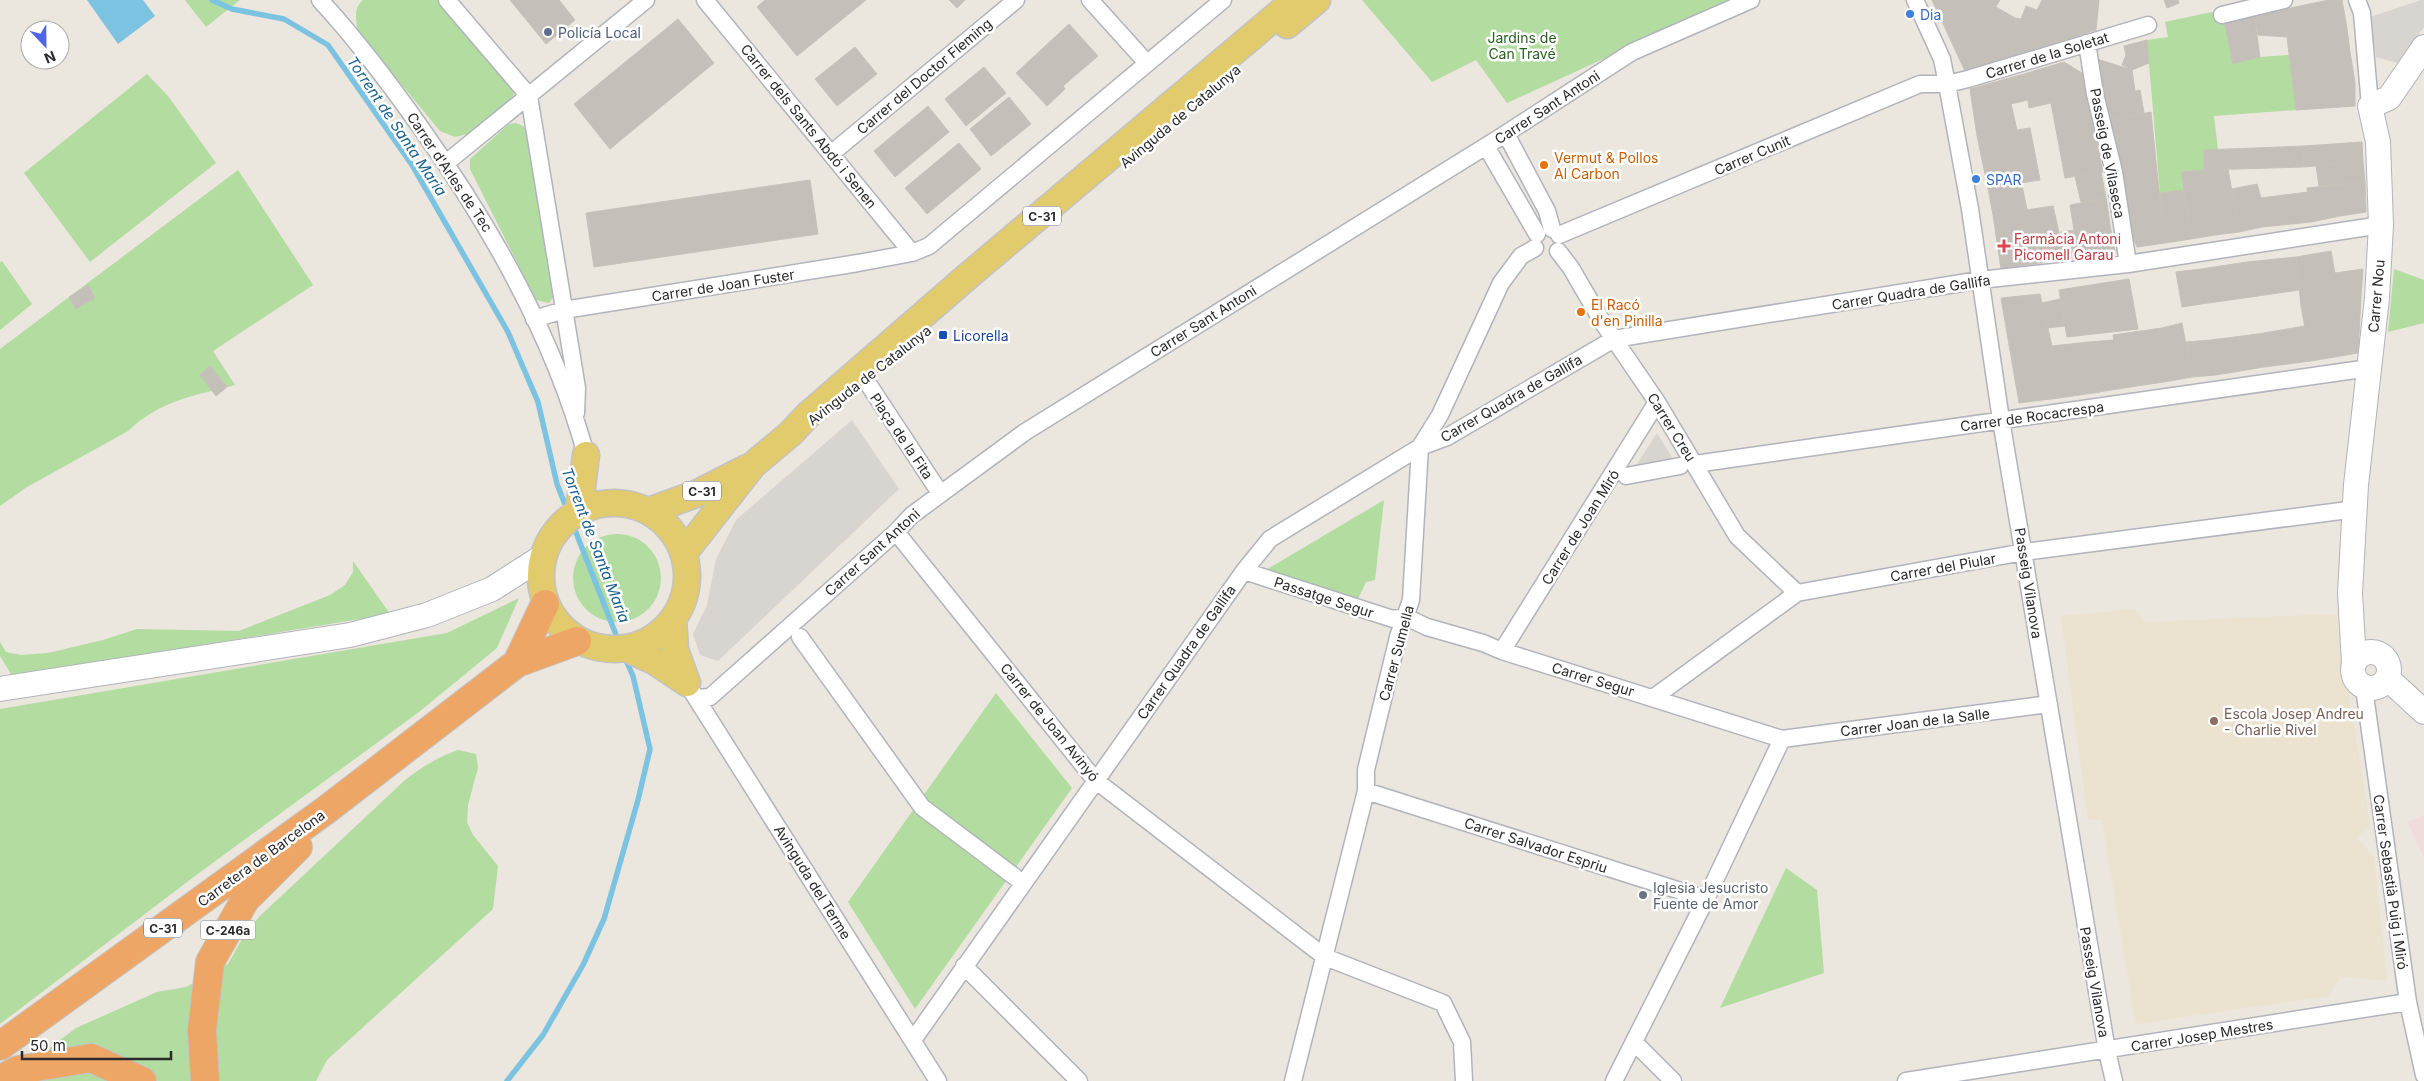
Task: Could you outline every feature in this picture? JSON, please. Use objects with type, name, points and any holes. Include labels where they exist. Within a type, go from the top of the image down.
[{"type":"highway","name":"C-31","points":[[517,663],[545,604]]},
{"type":"highway","name":"C-31","points":[[517,663],[578,641]]},
{"type":"highway","name":"Carretera de Barcelona","points":[[0,1046],[326,810],[517,663]]},
{"type":"highway","name":"C-246a","points":[[204,1081],[202,1030],[210,962],[245,900],[296,849],[326,810]]},
{"type":"highway","points":[[0,1080],[18,1070],[90,1058],[142,1081]]},
{"type":"main road","name":"Avinguda de Catalunya","points":[[790,434],[808,415],[913,323],[1296,0]]},
{"type":"main road","name":"Avinguda de Catalunya","points":[[790,434],[813,421],[865,380],[1317,0]]},
{"type":"main road","name":"C-31","points":[[684,553],[753,465],[790,434]]},
{"type":"main road","points":[[586,455],[614,502]]},
{"type":"main road","points":[[571,517],[586,455]]},
{"type":"main road","name":"C-31","points":[[649,511],[696,494],[753,465]]},
{"type":"main road","points":[[614,502],[633,504],[649,511],[664,522],[676,536],[684,553],[688,576],[684,599],[673,619],[657,635],[638,646],[622,649],[597,648],[578,641],[558,625],[545,604],[540,581],[542,557],[550,538],[571,517],[596,504],[614,502]]},
{"type":"main road","points":[[673,619],[675,650],[692,690]]},
{"type":"main road","points":[[622,649],[654,662],[692,690]]},
{"type":"street","points":[[447,0],[529,96]]},
{"type":"street","points":[[446,163],[646,0]]},
{"type":"street","name":"Carrer dels Sants Abdó i Senen","points":[[705,0],[912,253]]},
{"type":"street","name":"Carrer del Doctor Fleming","points":[[832,153],[1016,0]]},
{"type":"street","points":[[1090,0],[1146,62]]},
{"type":"street","points":[[912,253],[929,246],[938,239],[1146,62],[1223,0]]},
{"type":"street","name":"Carrer Sant Antoni","points":[[692,690],[710,697],[896,532],[912,515],[1025,432],[1506,134],[1632,52],[1751,0]]},
{"type":"street","name":"Passeig Vilanova","points":[[1915,0],[1942,59],[1947,84],[1970,209],[2001,420],[2107,1051],[2114,1081]]},
{"type":"street","points":[[2222,15],[2284,0]]},
{"type":"street","name":"Carrer Nou","points":[[2354,663],[2350,593],[2356,485],[2377,298],[2381,225],[2378,142],[2370,106],[2362,13],[2357,0]]},
{"type":"street","name":"Carrer d'Arles de Tec","points":[[329,3],[390,84],[446,163],[486,224],[534,319],[576,418],[586,455]]},
{"type":"street","name":"Carrer de la Soletat","points":[[1947,84],[2148,25]]},
{"type":"street","name":"Passeig de Vilaseca","points":[[2087,43],[2095,94],[2114,172],[2128,264]]},
{"type":"street","points":[[2370,106],[2389,98],[2424,47]]},
{"type":"street","name":"Carrer Cunit","points":[[1548,240],[1920,84],[1947,84]]},
{"type":"street","name":"Carrer d'Arles de Tec","points":[[529,96],[577,388],[576,418]]},
{"type":"street","name":"Carrer Creu","points":[[1506,134],[1547,211],[1548,240]]},
{"type":"street","name":"Carrer Creu","points":[[1486,146],[1548,240],[1571,268],[1614,340],[1657,402],[1688,465],[1737,536],[1797,592]]},
{"type":"street","name":"Carrer Quadra de Gallifa","points":[[913,1040],[1095,780],[1244,571],[1270,539],[1420,447],[1447,437],[1614,340],[1980,280],[2128,264],[2381,225]]},
{"type":"street","name":"Carrer Sumella","points":[[1293,1081],[1366,791],[1366,770],[1398,637],[1411,600],[1420,447],[1440,415],[1501,283],[1521,256],[1548,240]]},
{"type":"street","name":"Carrer de Joan Fuster","points":[[534,319],[564,310],[912,253]]},
{"type":"street","name":"Carrer de Rocacrespa","points":[[1626,476],[1688,465],[2369,368]]},
{"type":"street","name":"Plaça de la Fita","points":[[865,380],[940,493]]},
{"type":"street","name":"Carrer de Joan Miró","points":[[1502,651],[1657,402]]},
{"type":"street","name":"Carrer del Piular","points":[[1653,698],[1797,592],[2024,552],[2356,509]]},
{"type":"street","name":"Carrer de Joan Avinyó","points":[[896,532],[1095,780],[1325,957],[1443,1003],[1462,1042],[1464,1081]]},
{"type":"street","points":[[0,689],[350,635],[427,615],[492,589],[542,557]]},
{"type":"street","name":"Passatge Segur","points":[[1244,571],[1393,619],[1406,617]]},
{"type":"street","name":"Carrer Nou","points":[[2350,593],[2378,654]]},
{"type":"street","name":"Carrer Segur","points":[[1406,617],[1427,627],[1483,643],[1502,651],[1782,739]]},
{"type":"street","points":[[800,637],[922,807],[1015,878]]},
{"type":"street","points":[[2365,653],[2378,654],[2388,664],[2387,678],[2378,687],[2364,688],[2353,678],[2354,663],[2357,658],[2365,653]]},
{"type":"street","points":[[2387,678],[2424,712]]},
{"type":"street","name":"Carrer Sebastià Puig i Miró","points":[[2364,688],[2408,1002],[2424,1075]]},
{"type":"street","name":"Avinguda del Terme","points":[[692,690],[938,1081]]},
{"type":"street","name":"Carrer Joan de la Salle","points":[[1782,739],[2049,704]]},
{"type":"street","points":[[1614,1081],[1706,899],[1782,739]]},
{"type":"street","name":"Carrer Salvador Espriu","points":[[1366,791],[1706,899]]},
{"type":"street","points":[[964,966],[1079,1081]]},
{"type":"street","name":"Carrer Josep Mestres","points":[[1906,1081],[2107,1051],[2408,1002]]},
{"type":"street","points":[[1634,1042],[1673,1081]]},
{"type":"shaded area","points":[[2424,0],[2424,27],[2405,54],[2397,63],[2376,57],[2370,17]]},
{"type":"shaded area","points":[[852,420],[899,489],[718,661],[700,655],[693,634],[707,605],[716,559],[736,520]]},
{"type":"shaded area","points":[[1657,433],[1683,475],[1625,483],[1630,475]]},
{"type":"shaded area","name":"Escola Josep Andreu - Charlie Rivel","points":[[2135,609],[2146,622],[2336,614],[2370,825],[2357,838],[2374,857],[2387,981],[2341,977],[2328,996],[2136,1024],[2102,820],[2088,819],[2061,616]]},
{"type":"shaded area","points":[[2424,815],[2424,858],[2408,822]]},
{"type":"green space","points":[[185,0],[240,0],[206,27]]},
{"type":"green space","points":[[363,0],[440,0],[512,87],[514,93],[511,101],[467,134],[455,137],[440,131],[358,32],[356,11]]},
{"type":"green space","name":"Jardins de Can Travé","points":[[1362,0],[1732,0],[1507,103],[1476,60],[1432,82]]},
{"type":"green space","points":[[2212,12],[2224,21],[2233,64],[2260,57],[2289,55],[2296,110],[2214,116],[2218,150],[2204,150],[2204,170],[2181,172],[2183,190],[2160,193],[2147,40],[2168,37],[2165,22]]},
{"type":"green space","points":[[147,74],[168,96],[216,163],[90,262],[24,173]]},
{"type":"green space","points":[[516,123],[523,126],[526,130],[553,282],[554,296],[549,303],[536,300],[470,169],[470,159],[509,124]]},
{"type":"green space","points":[[238,170],[313,285],[213,351],[235,385],[191,396],[153,412],[128,431],[27,487],[0,506],[0,349]]},
{"type":"green space","points":[[2,261],[32,304],[0,330],[0,262]]},
{"type":"green space","points":[[2394,269],[2424,280],[2424,323],[2388,332]]},
{"type":"green space","points":[[1384,500],[1375,580],[1366,582],[1358,599],[1264,571]]},
{"type":"green space","points":[[617,534],[634,538],[648,547],[657,561],[661,578],[657,595],[648,609],[634,618],[617,622],[600,618],[586,609],[577,595],[573,578],[577,561],[586,547],[600,538]]},
{"type":"green space","points":[[353,561],[390,614],[27,674],[11,674],[0,656],[0,642],[6,652],[21,655],[48,653],[103,640],[137,629],[239,631],[330,595],[345,585],[353,572]]},
{"type":"green space","points":[[519,598],[497,648],[419,712],[195,876],[0,1024],[0,709],[447,633]]},
{"type":"green space","points":[[996,693],[1072,788],[915,1009],[848,902]]},
{"type":"green space","points":[[458,750],[476,754],[478,768],[468,805],[467,822],[473,835],[498,866],[493,909],[327,1060],[316,1081],[5,1081],[76,1028],[157,992],[186,987],[228,964],[246,932],[261,915],[404,781],[429,763]]},
{"type":"green space","points":[[1786,868],[1817,890],[1824,973],[1720,1008]]},
{"type":"water","points":[[87,0],[143,0],[155,16],[118,44]]},
{"type":"building","name":"Policía Local","points":[[510,0],[559,0],[575,20],[546,44]]},
{"type":"building","points":[[765,0],[866,0],[797,56],[757,7]]},
{"type":"building","points":[[949,0],[965,0],[957,8]]},
{"type":"building","points":[[1932,0],[2000,0],[1996,7],[2015,18],[2024,53],[1965,71]]},
{"type":"building","points":[[2042,0],[2099,0],[2096,30],[2024,53],[2015,18],[2021,19],[2026,6],[2037,10]]},
{"type":"building","points":[[2164,0],[2178,0],[2179,3],[2167,8]]},
{"type":"building","points":[[2329,0],[2342,0],[2346,22],[2287,37],[2285,9]]},
{"type":"building","points":[[2285,9],[2287,37],[2258,35],[2254,15]]},
{"type":"building","points":[[2254,15],[2260,57],[2233,64],[2224,21]]},
{"type":"building","points":[[678,19],[714,63],[610,149],[574,104]]},
{"type":"building","points":[[2346,22],[2350,52],[2326,52],[2320,28]]},
{"type":"building","points":[[1069,24],[1098,56],[1063,86],[1065,89],[1047,106],[1016,73]]},
{"type":"building","points":[[2320,28],[2326,52],[2329,85],[2355,83],[2355,106],[2296,110],[2287,37]]},
{"type":"building","points":[[2147,40],[2149,63],[2132,70],[2122,65],[2126,55],[2124,46]]},
{"type":"building","points":[[855,47],[877,74],[837,106],[815,79]]},
{"type":"building","points":[[2326,52],[2350,52],[2355,83],[2329,85]]},
{"type":"building","points":[[2097,59],[2132,70],[2135,91],[2103,99]]},
{"type":"building","points":[[2064,62],[2082,73],[2086,95],[2029,108],[2024,74]]},
{"type":"building","points":[[984,67],[1006,93],[966,126],[945,99]]},
{"type":"building","points":[[2024,74],[2028,100],[2011,104],[2017,130],[1977,136],[1970,89]]},
{"type":"building","points":[[2140,90],[2144,113],[2107,121],[2103,99]]},
{"type":"building","points":[[2086,95],[2103,172],[2065,178],[2051,103]]},
{"type":"building","points":[[1009,97],[1031,124],[991,156],[970,129]]},
{"type":"building","points":[[928,106],[949,132],[895,177],[874,151]]},
{"type":"building","points":[[2151,112],[2154,142],[2114,151],[2107,121]]},
{"type":"building","points":[[2030,128],[2040,180],[1988,188],[1977,136]]},
{"type":"building","points":[[2154,142],[2157,172],[2120,180],[2114,151]]},
{"type":"building","points":[[2362,142],[2363,161],[2304,167],[2304,146]]},
{"type":"building","points":[[959,143],[981,169],[927,214],[905,188]]},
{"type":"building","points":[[2304,146],[2304,167],[2204,170],[2204,150]]},
{"type":"building","points":[[2363,161],[2365,182],[2319,186],[2316,166]]},
{"type":"building","points":[[2228,169],[2239,232],[2215,235],[2204,170]]},
{"type":"building","points":[[2204,170],[2215,235],[2191,239],[2181,172]]},
{"type":"building","points":[[2101,172],[2106,198],[2081,202],[2075,177]]},
{"type":"building","points":[[2157,172],[2162,216],[2131,221],[2123,179]]},
{"type":"building","points":[[810,180],[818,234],[594,267],[586,213]]},
{"type":"building","points":[[2365,182],[2366,212],[2340,216],[2337,185]]},
{"type":"building","points":[[2257,184],[2261,198],[2262,227],[2239,232],[2232,189]]},
{"type":"building","points":[[2022,185],[2027,210],[1993,215],[1988,188]]},
{"type":"building","points":[[2337,185],[2340,216],[2311,222],[2307,188]]},
{"type":"building","points":[[2183,190],[2191,239],[2165,243],[2160,193]]},
{"type":"building","points":[[2308,192],[2311,222],[2262,227],[2261,198]]},
{"type":"building","points":[[2106,198],[2110,225],[2074,230],[2070,205]]},
{"type":"building","points":[[2053,206],[2065,259],[2001,269],[1993,215]]},
{"type":"building","points":[[2162,216],[2164,231],[2133,237],[2131,221]]},
{"type":"building","points":[[2110,225],[2115,251],[2066,259],[2061,232]]},
{"type":"building","points":[[2164,231],[2165,243],[2137,247],[2133,237]]},
{"type":"building","points":[[2331,251],[2335,273],[2363,269],[2361,296],[2301,306],[2296,257]]},
{"type":"building","points":[[2296,257],[2299,290],[2251,297],[2247,262]]},
{"type":"building","points":[[2247,262],[2251,297],[2208,303],[2201,269]]},
{"type":"building","points":[[2201,269],[2208,303],[2182,307],[2176,272]]},
{"type":"building","points":[[2129,279],[2138,329],[2067,337],[2059,290]]},
{"type":"building","points":[[88,285],[95,298],[76,309],[69,297]]},
{"type":"building","points":[[2040,294],[2052,346],[2059,398],[2019,403],[2001,298]]},
{"type":"building","points":[[2361,296],[2358,353],[2311,361],[2301,306]]},
{"type":"building","points":[[2060,299],[2065,326],[2048,328],[2042,303]]},
{"type":"building","points":[[2182,323],[2192,377],[2170,381],[2162,328]]},
{"type":"building","points":[[2305,326],[2311,361],[2264,367],[2258,334]]},
{"type":"building","points":[[2162,328],[2170,381],[2124,388],[2113,335]]},
{"type":"building","points":[[2258,334],[2264,367],[2216,375],[2211,340]]},
{"type":"building","points":[[2114,340],[2124,388],[2098,392],[2089,342]]},
{"type":"building","points":[[2211,340],[2216,375],[2192,377],[2186,342]]},
{"type":"building","points":[[2089,342],[2100,392],[2059,398],[2052,346]]},
{"type":"building","points":[[210,366],[227,387],[216,396],[200,375]]},
{"type":"waterway","name":"Torrent de Santa Maria","points":[[212,0],[232,9],[284,19],[328,45],[412,165],[508,332],[538,402],[557,484],[620,645]]},
{"type":"waterway","name":"Torrent de Santa Maria","points":[[507,1081],[543,1035],[583,965],[604,919],[638,800],[650,749],[633,676],[625,658]]},
{"type":"place","name":"Dia","points":[[1910,14]]},
{"type":"place","name":"Policía Local","points":[[548,32]]},
{"type":"place","name":"Vermut & Pollos Al Carbon","points":[[1544,165]]},
{"type":"place","name":"SPAR","points":[[1976,179]]},
{"type":"place","name":"Farmàcia Antoni Picomell Garau","points":[[2004,246]]},
{"type":"place","name":"El Racó d'en Pinilla","points":[[1581,312]]},
{"type":"place","name":"Licorella","points":[[943,335]]},
{"type":"place","name":"Escola Josep Andreu - Charlie Rivel","points":[[2214,721]]},
{"type":"place","name":"Iglesia Jesucristo Fuente de Amor","points":[[1643,895]]}]
